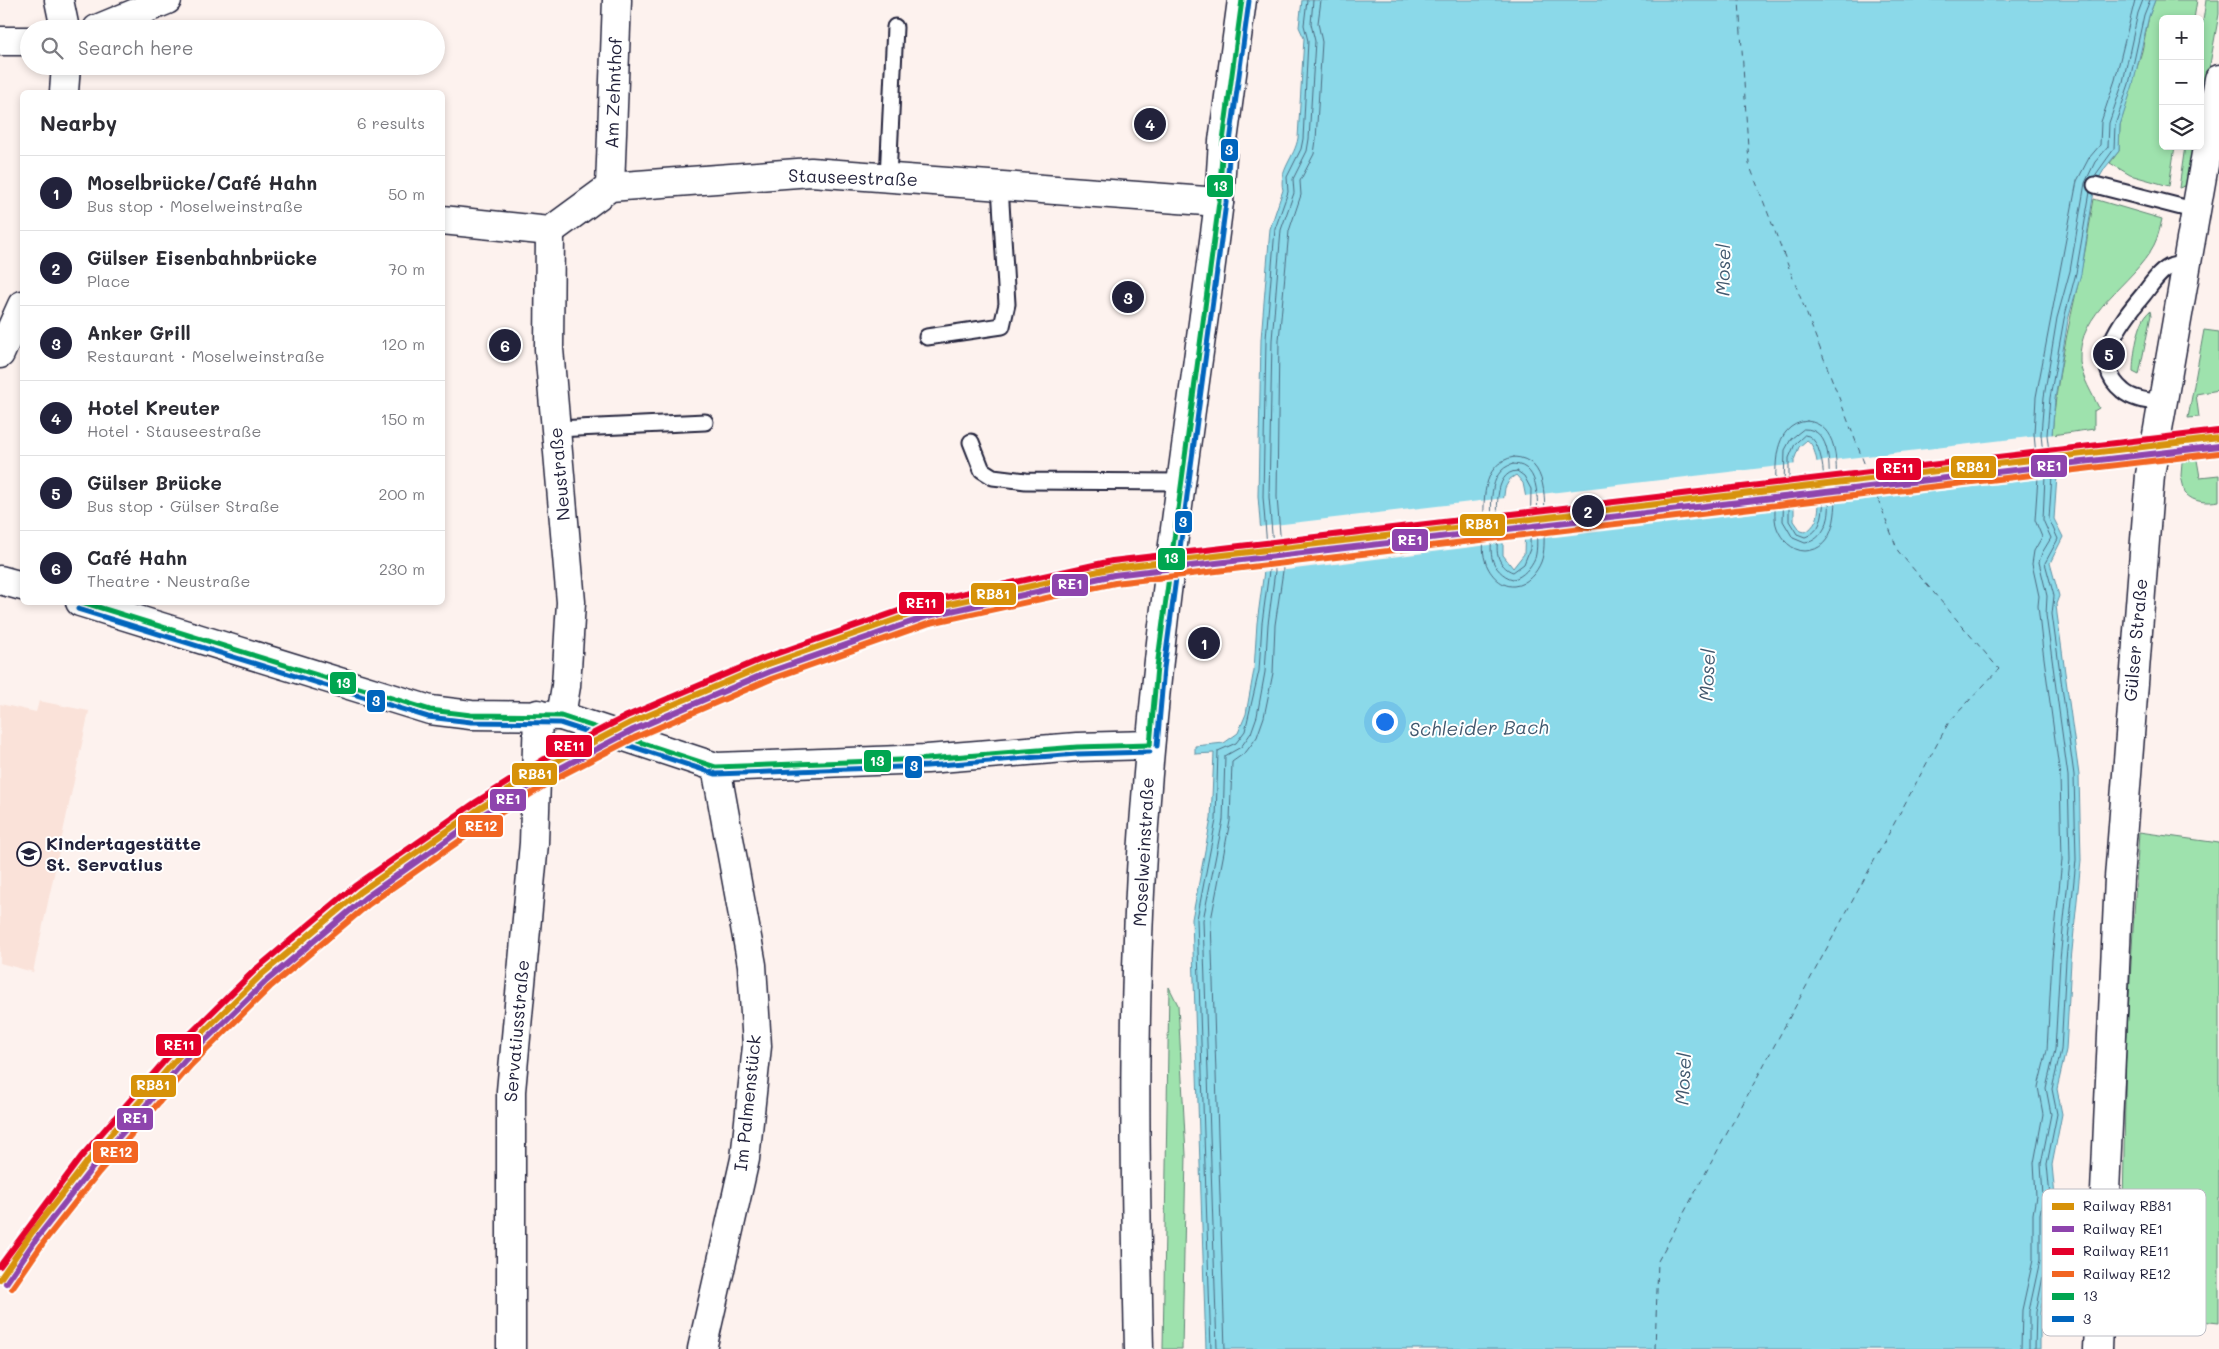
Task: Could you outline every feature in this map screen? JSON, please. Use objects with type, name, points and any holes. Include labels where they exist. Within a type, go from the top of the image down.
[{"type":"street","points":[[59,0],[63,20]]},
{"type":"street","points":[[119,20],[167,0]]},
{"type":"street","name":"Am Zehnthof","points":[[610,187],[617,0]]},
{"type":"street","name":"Moselweinstraße","points":[[1139,1349],[1135,1170],[1136,1004],[1145,802],[1157,667],[1219,202],[1223,141],[1242,0]]},
{"type":"street","points":[[0,41],[20,41]]},
{"type":"street","points":[[64,90],[65,75]]},
{"type":"street","name":"Gülser Straße","points":[[2105,1189],[2119,878],[2150,475],[2188,266],[2219,79]]},
{"type":"street","name":"Stauseestraße","points":[[610,187],[811,172],[1219,202]]},
{"type":"street","points":[[445,220],[550,231],[610,187]]},
{"type":"street","name":"Neustraße","points":[[550,231],[549,349],[571,602],[566,686],[550,715]]},
{"type":"street","points":[[0,354],[20,310]]},
{"type":"street","points":[[0,580],[20,585]]},
{"type":"street","points":[[90,605],[430,710],[471,715],[550,715],[716,767],[927,759],[1077,747],[1150,745]]},
{"type":"street","name":"Servatiusstraße","points":[[511,1349],[511,1091],[534,843],[550,715]]},
{"type":"street","name":"Im Palmenstück","points":[[702,1349],[745,1159],[757,1046],[752,965],[716,767]]},
{"type":"street","name":"Gülser Straße","points":[[2098,1349],[2099,1336]]},
{"type":"lane","points":[[888,178],[895,27]]},
{"type":"lane","points":[[2096,185],[2197,211]]},
{"type":"lane","points":[[926,337],[1002,326],[1006,304],[1000,186]]},
{"type":"lane","points":[[2162,404],[2130,396],[2117,386],[2109,370],[2110,344],[2122,320],[2159,276],[2171,266],[2188,266]]},
{"type":"lane","points":[[556,429],[705,422]]},
{"type":"lane","points":[[971,442],[982,470],[993,477],[1026,481],[1182,482]]},
{"type":"shaded area","name":"Kindertagestätte St. Servatius","points":[[39,701],[89,711],[33,972],[0,963],[0,704],[36,712]]},
{"type":"green space","points":[[2155,0],[2197,0],[2195,15],[2159,15],[2159,150],[2174,150],[2169,186],[2130,175],[2110,163],[2119,151],[2120,125],[2142,51],[2149,16]]},
{"type":"green space","points":[[2206,0],[2219,0],[2219,14],[2204,98],[2204,15]]},
{"type":"green space","points":[[2184,150],[2194,150],[2188,185],[2179,188]]},
{"type":"green space","points":[[2094,199],[2162,219],[2158,236],[2145,259],[2097,313],[2087,328],[2081,344],[2081,368],[2099,408],[2094,411],[2094,429],[2052,435],[2063,355]]},
{"type":"green space","points":[[2150,311],[2151,315],[2139,375],[2133,372],[2135,348],[2142,322]]},
{"type":"green space","points":[[2204,330],[2219,332],[2219,390],[2196,394],[2199,417],[2188,418]]},
{"type":"green space","points":[[2197,460],[2200,477],[2219,475],[2219,501],[2201,502],[2192,499],[2185,493],[2181,476],[2182,462]]},
{"type":"green space","points":[[2139,832],[2219,843],[2219,1323],[2206,1322],[2206,1189],[2123,1189],[2126,1047]]},
{"type":"green space","points":[[1169,987],[1178,1005],[1186,1155],[1182,1349],[1163,1349]]},
{"type":"water","points":[[1302,0],[2155,0],[2149,16],[2133,85],[2120,125],[2119,151],[2105,168],[2095,185],[2081,274],[2068,320],[2055,399],[2052,435],[2057,476],[2054,519],[2063,537],[2050,563],[2059,596],[2056,604],[2057,614],[2079,775],[2081,860],[2071,961],[2066,1050],[2057,1089],[2062,1114],[2052,1165],[2054,1189],[2042,1189],[2040,1349],[1206,1349],[1192,919],[1211,819],[1214,753],[1195,754],[1195,746],[1224,743],[1238,733],[1246,714],[1254,670],[1257,623],[1264,571],[1258,496],[1261,339],[1270,229],[1283,190],[1282,183],[1285,170],[1298,138],[1304,38],[1299,27]],"holes":[[[1807,440],[1812,445],[1818,465],[1819,503],[1816,521],[1805,532],[1801,531],[1794,521],[1794,460],[1799,447]],[[1516,475],[1523,483],[1526,498],[1524,554],[1513,568],[1503,555],[1503,503],[1505,488],[1510,479]]]},
{"type":"pier","points":[[2055,434],[2059,477],[1815,506],[1815,462]]},
{"type":"pier","points":[[1797,464],[1797,508],[1522,541],[1524,496]]},
{"type":"pier","points":[[1505,498],[1505,543],[1261,573],[1258,527]]},
{"type":"ferry route","points":[[1655,1349],[1658,1261],[1949,722],[1999,669],[1898,551],[1749,164],[1739,0]]},
{"type":"rail line","name":"RE11","points":[[0,1266],[81,1157],[174,1050],[255,970],[355,886],[476,802],[546,758],[627,716],[764,658],[924,602],[1112,561],[2218,431]]},
{"type":"rail line","name":"RB81","points":[[0,1279],[31,1234],[87,1162],[180,1055],[260,976],[360,892],[480,808],[549,765],[630,723],[766,665],[926,609],[1113,568],[2219,438]]},
{"type":"rail line","name":"RE1","points":[[6,1283],[37,1238],[93,1167],[185,1060],[265,982],[365,898],[484,814],[553,772],[633,730],[769,672],[928,616],[1114,575],[2219,446]]},
{"type":"rail line","name":"RE12","points":[[12,1288],[43,1243],[99,1172],[191,1065],[270,987],[369,904],[488,821],[556,778],[636,737],[771,679],[930,623],[1115,583],[2219,453]]},
{"type":"transit line","name":"13","points":[[1150,745],[1157,667],[1219,202],[1223,141],[1242,0]]},
{"type":"transit line","name":"3","points":[[1157,746],[1164,668],[1226,203],[1230,142],[1249,1]]},
{"type":"transit line","name":"13","points":[[92,605],[430,710],[471,715],[561,716],[716,767],[927,759],[1077,747],[1150,745]]},
{"type":"transit line","name":"3","points":[[78,609],[428,717],[471,722],[560,723],[716,774],[927,766],[1077,754],[1150,752]]},
{"type":"place","name":"Hotel Kreuter","points":[[1150,124]]},
{"type":"place","name":"Anker Grill","points":[[1128,297]]},
{"type":"place","name":"Café Hahn","points":[[505,345]]},
{"type":"place","name":"Gülser Brücke","points":[[2109,354]]},
{"type":"place","name":"Gülser Eisenbahnbrücke","points":[[1588,511]]},
{"type":"place","name":"Moselbrücke/Café Hahn","points":[[1204,643]]},
{"type":"place","name":"Kindertagestätte St. Servatius","points":[[29,854]]},
{"type":"water label","name":"Mosel","points":[[1723,270]]},
{"type":"water label","name":"Mosel","points":[[1707,675]]},
{"type":"water label","name":"Schleider Bach","points":[[1479,728]]},
{"type":"water label","name":"Mosel","points":[[1683,1079]]}]
